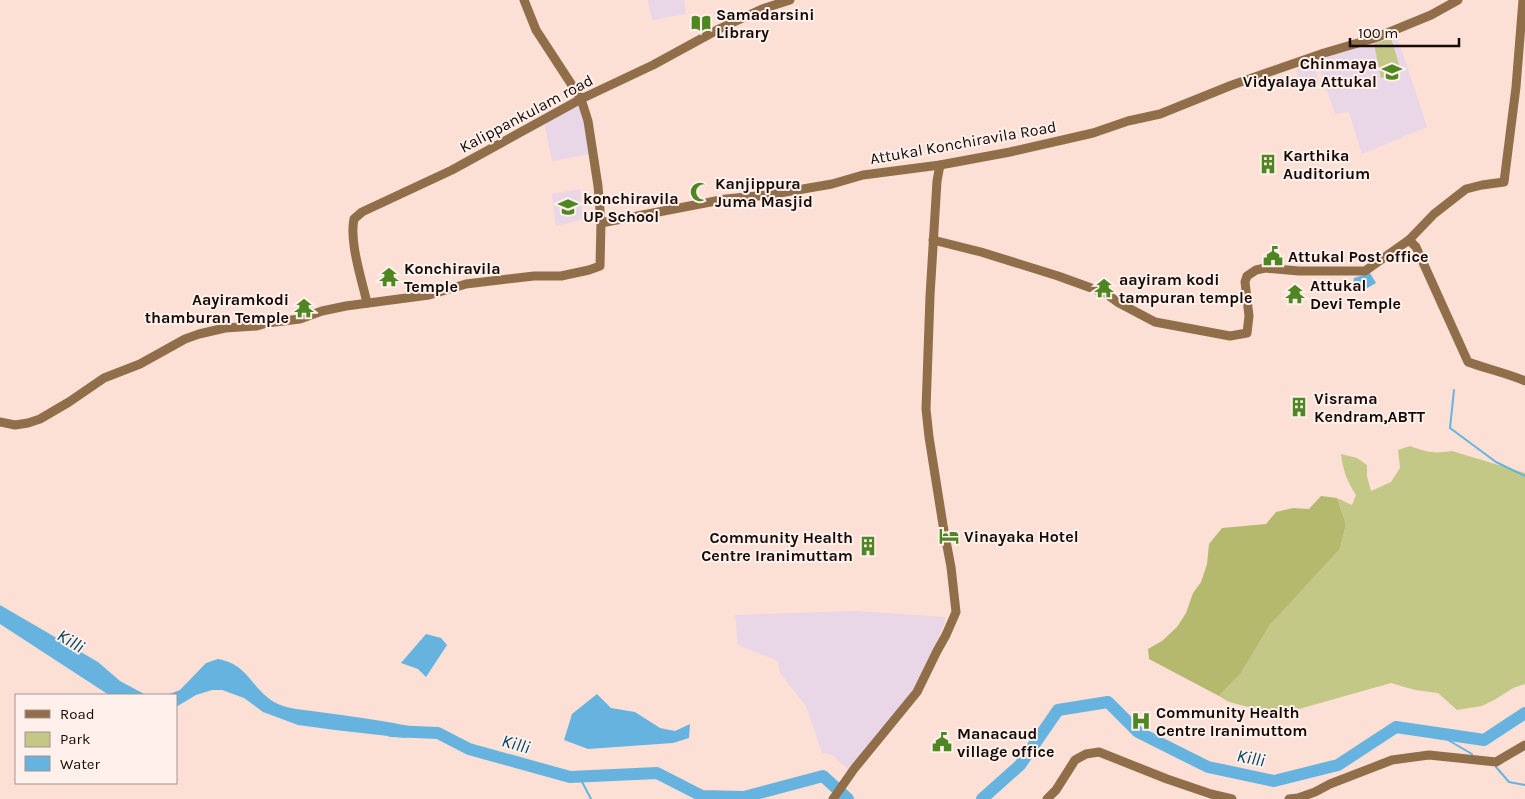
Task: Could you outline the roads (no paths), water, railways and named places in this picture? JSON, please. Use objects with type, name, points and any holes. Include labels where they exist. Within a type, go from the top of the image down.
[{"type":"street","points":[[0,422],[15,425],[40,419],[104,378],[140,364],[185,339],[199,334],[225,328],[258,326],[367,303],[429,295],[466,284],[534,276],[561,276],[600,266],[601,223],[598,186],[588,121],[580,99],[536,30],[524,0]]},
{"type":"street","name":"Kalippankulam road","points":[[367,303],[355,244],[353,224],[357,215],[452,170],[580,99],[653,64],[719,29],[790,0]]},
{"type":"street","name":"Attukal Konchiravila Road","points":[[601,223],[726,199],[768,195],[832,184],[863,175],[1010,152],[1093,133],[1128,121],[1160,114],[1232,85],[1324,53],[1375,38],[1458,0]]},
{"type":"street","points":[[933,240],[981,252],[1066,278],[1105,293],[1119,303],[1155,322],[1230,336],[1247,333],[1249,316],[1244,282],[1247,276],[1256,270],[1265,268],[1299,271],[1365,271],[1409,240],[1434,214],[1466,189],[1504,182],[1516,87],[1523,0]]},
{"type":"street","points":[[833,799],[847,778],[917,692],[956,612],[952,568],[942,519],[926,409],[933,240],[940,164]]},
{"type":"street","points":[[1409,240],[1416,247],[1468,362],[1490,370],[1513,375],[1525,381]]},
{"type":"street","points":[[1289,799],[1316,792],[1330,784],[1392,760],[1429,755],[1496,762],[1525,745]]},
{"type":"street","points":[[1046,799],[1056,790],[1075,760],[1086,754],[1099,752],[1167,779],[1232,799]]},
{"type":"water","points":[[1370,273],[1376,283],[1364,290],[1352,290],[1354,278]]},
{"type":"water","points":[[0,605],[98,662],[120,681],[144,694],[107,694],[0,624]]},
{"type":"water","points":[[426,634],[441,638],[447,645],[426,677],[418,669],[401,663]]},
{"type":"water","points":[[218,659],[236,666],[266,696],[284,706],[409,726],[406,738],[298,725],[263,712],[244,698],[222,690],[212,690],[196,695],[178,706],[178,694],[170,694],[180,690],[206,663]]},
{"type":"water","points":[[597,694],[611,708],[635,712],[660,728],[675,731],[690,724],[689,738],[673,743],[588,749],[564,740],[572,714]]},
{"type":"waterway","points":[[1454,390],[1450,428],[1496,462],[1525,476]]},
{"type":"waterway","name":"Killi","points":[[982,799],[1020,765],[1058,710],[1108,702],[1138,732],[1208,767],[1274,781],[1338,765],[1396,727],[1484,740],[1525,713]]},
{"type":"waterway","name":"Killi","points":[[391,731],[438,733],[469,749],[570,777],[657,773],[702,796],[744,797],[823,776],[848,799]]},
{"type":"waterway","points":[[1436,733],[1472,754]]},
{"type":"waterway","points":[[1496,767],[1509,782],[1525,785]]},
{"type":"waterway","points":[[579,776],[591,799]]},
{"type":"place","name":"Samadarsini Library","points":[[701,23]]},
{"type":"place","name":"Chinmaya Vidyalaya Attukal","points":[[1392,72]]},
{"type":"place","name":"Karthika Auditorium","points":[[1268,164]]},
{"type":"place","name":"Kanjippura Juma Masjid","points":[[700,192]]},
{"type":"place","name":"konchiravila UP School","points":[[568,207]]},
{"type":"place","name":"Attukal Post office","points":[[1273,256]]},
{"type":"place","name":"Konchiravila Temple","points":[[389,277]]},
{"type":"place","name":"aayiram kodi tampuran temple","points":[[1104,288]]},
{"type":"place","name":"Attukal Devi Temple","points":[[1295,294]]},
{"type":"place","name":"Aayiramkodi thamburan Temple","points":[[304,308]]},
{"type":"place","name":"Visrama Kendram,ABTT","points":[[1299,407]]},
{"type":"place","name":"Vinayaka Hotel","points":[[949,536]]},
{"type":"place","name":"Community Health Centre Iranimuttam","points":[[868,546]]},
{"type":"place","name":"Community Health Centre Iranimuttom","points":[[1141,721]]},
{"type":"place","name":"Manacaud village office","points":[[942,742]]}]
